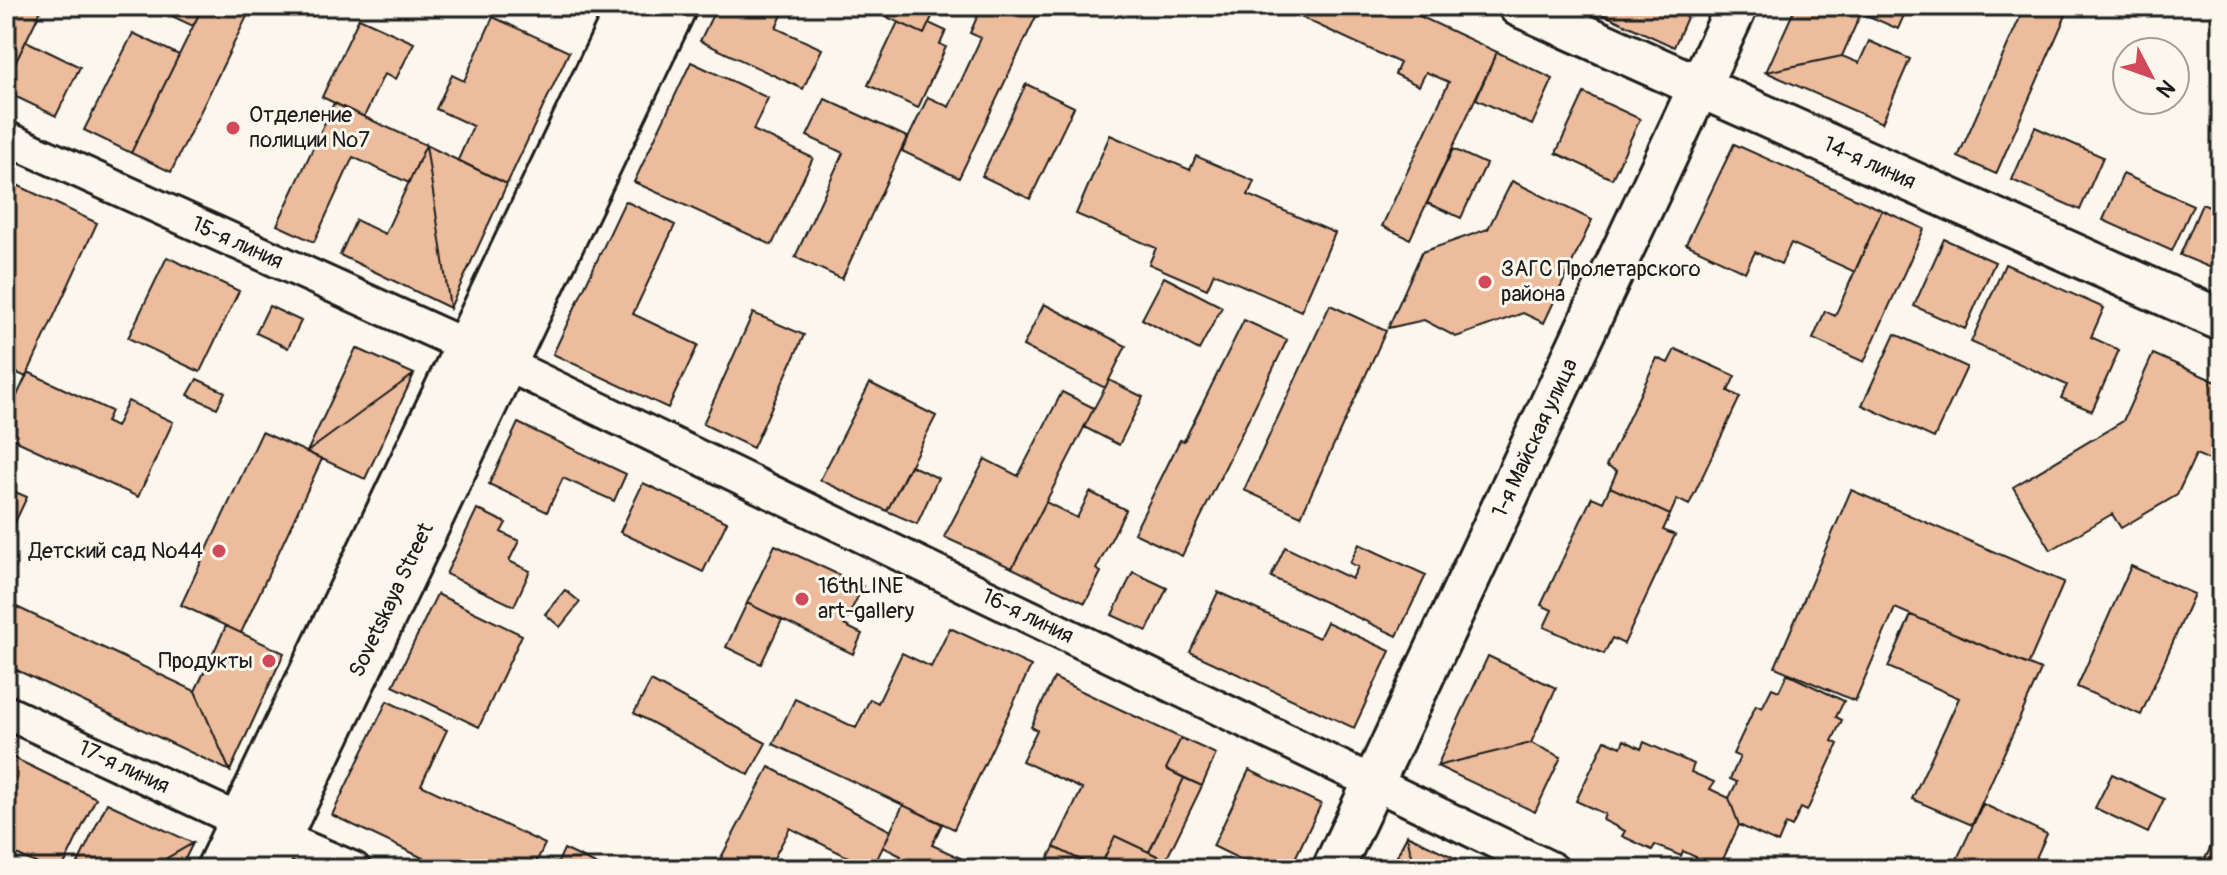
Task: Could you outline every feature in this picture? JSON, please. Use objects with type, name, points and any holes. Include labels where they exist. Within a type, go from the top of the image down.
[{"type":"main road","name":"Sovetskaya Street","points":[[219,869],[261,842],[486,355],[630,6]]},
{"type":"main road","name":"Sovetskaya Street","points":[[486,355],[674,6]]},
{"type":"street","name":"14-я линия","points":[[1519,6],[2221,320]]},
{"type":"street","name":"1-я Майская улица","points":[[1333,869],[1737,6]]},
{"type":"street","name":"15-я линия","points":[[6,138],[486,355]]},
{"type":"street","name":"16-я линия","points":[[486,355],[1552,869]]},
{"type":"street","name":"17-я линия","points":[[6,712],[261,842],[354,869]]},
{"type":"building","points":[[6,6],[43,6],[6,82]]},
{"type":"building","points":[[151,6],[203,6],[193,26]]},
{"type":"building","points":[[203,6],[252,6],[171,172],[131,153]]},
{"type":"building","points":[[717,6],[786,6],[776,28],[822,49],[803,89],[700,41]]},
{"type":"building","points":[[870,6],[937,6],[924,34],[869,9]]},
{"type":"building","points":[[982,6],[1041,6],[959,178],[902,151],[928,97],[949,107],[981,38],[970,33]]},
{"type":"building","points":[[1277,6],[1398,6],[1497,52],[1410,239],[1382,226],[1449,82],[1426,72],[1419,86],[1395,74],[1400,63]]},
{"type":"building","points":[[1585,6],[1692,6],[1674,47]]},
{"type":"building","points":[[1796,6],[1846,6],[1861,13],[1842,56],[1766,72]]},
{"type":"building","points":[[1846,6],[1908,6],[1898,29]]},
{"type":"building","points":[[2025,6],[2045,6],[2066,15],[1996,174],[1958,157]]},
{"type":"building","points":[[493,17],[569,52],[507,184],[458,160],[473,126],[436,109],[452,75],[464,81]]},
{"type":"building","points":[[359,18],[414,43],[396,79],[384,74],[364,117],[322,97]]},
{"type":"building","points":[[898,22],[924,34],[929,23],[946,31],[940,44],[946,47],[918,108],[868,85]]},
{"type":"building","points":[[133,33],[179,55],[131,153],[84,130]]},
{"type":"building","points":[[26,41],[80,67],[56,116],[6,92],[6,82]]},
{"type":"building","points":[[1869,41],[1910,59],[1882,123],[1766,72],[1842,56],[1859,63]]},
{"type":"building","points":[[1497,52],[1553,79],[1532,125],[1476,99]]},
{"type":"building","points":[[691,62],[768,98],[753,130],[813,158],[772,245],[634,182]]},
{"type":"building","points":[[1026,84],[1074,107],[1030,199],[982,176]]},
{"type":"building","points":[[1584,93],[1640,119],[1612,179],[1556,153]]},
{"type":"building","points":[[825,99],[907,137],[842,279],[795,257],[843,153],[807,136]]},
{"type":"building","points":[[334,103],[426,145],[409,183],[353,157],[314,242],[277,225]]},
{"type":"building","points":[[2035,127],[2103,157],[2080,210],[2012,180]]},
{"type":"building","points":[[1110,135],[1190,170],[1196,156],[1254,181],[1248,195],[1335,233],[1301,311],[1214,273],[1207,289],[1149,264],[1156,248],[1076,214]]},
{"type":"building","points":[[1734,144],[1882,210],[1855,272],[1791,243],[1781,264],[1755,252],[1745,272],[1686,244]]},
{"type":"building","points":[[426,145],[507,184],[450,308]]},
{"type":"building","points":[[426,145],[450,308],[340,255],[356,220],[385,234]]},
{"type":"building","points":[[1453,149],[1486,164],[1461,218],[1427,203]]},
{"type":"building","points":[[2123,174],[2193,205],[2172,251],[2103,220]]},
{"type":"building","name":"ЗАГС Пролетарского района","points":[[1512,181],[1592,220],[1544,323],[1523,313],[1456,337],[1424,320],[1388,328],[1422,252],[1488,229]]},
{"type":"building","points":[[17,185],[97,223],[26,377],[6,368],[6,207]]},
{"type":"building","points":[[625,201],[675,225],[633,314],[698,345],[668,408],[553,354]]},
{"type":"building","points":[[2202,204],[2221,212],[2221,272],[2180,255]]},
{"type":"building","points":[[1882,210],[1924,229],[1864,362],[1813,339],[1825,311],[1835,316]]},
{"type":"building","points":[[1944,239],[1995,262],[1965,329],[1914,306]]},
{"type":"building","points":[[167,257],[239,291],[200,372],[128,338]]},
{"type":"building","points":[[2005,264],[2104,308],[2091,337],[2119,350],[2092,411],[2061,398],[2067,385],[1971,342]]},
{"type":"building","points":[[1164,277],[1222,307],[1199,350],[1142,319]]},
{"type":"building","points":[[1044,304],[1126,346],[1105,388],[1023,346]]},
{"type":"building","points":[[1330,305],[1386,331],[1301,516],[1244,490]]},
{"type":"building","points":[[269,306],[301,321],[288,348],[256,333]]},
{"type":"building","points":[[753,313],[804,335],[753,448],[703,424]]},
{"type":"building","points":[[1244,320],[1287,340],[1182,556],[1134,533]]},
{"type":"building","points":[[1895,334],[1967,367],[1934,438],[1862,405]]},
{"type":"building","points":[[356,348],[414,374],[307,452]]},
{"type":"building","points":[[1675,349],[1735,376],[1728,391],[1740,397],[1689,505],[1677,499],[1670,515],[1610,487],[1617,471],[1606,466],[1657,358],[1668,363]]},
{"type":"building","points":[[2153,354],[2221,384],[2221,465],[2196,454],[2177,495],[2121,528],[2112,514],[2051,550],[2013,487],[2123,421]]},
{"type":"building","points":[[28,372],[111,411],[106,422],[116,427],[128,401],[173,422],[138,497],[6,436],[6,419]]},
{"type":"building","points":[[414,374],[365,479],[307,452]]},
{"type":"building","points":[[197,379],[225,392],[217,408],[188,395]]},
{"type":"building","points":[[1109,380],[1143,397],[1119,445],[1084,427]]},
{"type":"building","points":[[870,383],[936,416],[887,511],[820,480]]},
{"type":"building","points":[[1062,392],[1094,408],[1012,568],[944,537],[985,459],[1018,476]]},
{"type":"building","points":[[518,423],[626,474],[614,501],[563,478],[547,512],[489,484]]},
{"type":"building","points":[[262,432],[322,459],[241,633],[181,605]]},
{"type":"building","points":[[910,465],[938,478],[917,524],[887,511]]},
{"type":"building","points":[[643,483],[727,522],[703,572],[620,532]]},
{"type":"building","points":[[1610,487],[1670,515],[1663,530],[1675,535],[1624,644],[1612,638],[1604,654],[1544,627],[1552,610],[1541,605],[1592,497],[1603,502]]},
{"type":"building","points":[[6,488],[27,497],[6,541]]},
{"type":"building","points":[[1851,490],[2064,582],[2028,665],[1895,608],[1855,701],[1775,667]]},
{"type":"building","points":[[1090,492],[1126,510],[1096,569],[1101,572],[1085,603],[1012,568],[1046,502],[1077,518]]},
{"type":"building","points":[[477,509],[506,523],[501,532],[519,541],[509,561],[530,571],[514,606],[446,574]]},
{"type":"building","points":[[1359,544],[1426,575],[1397,636],[1271,577],[1285,547],[1352,579],[1358,567],[1350,563]]},
{"type":"building","points":[[775,545],[863,586],[844,625],[862,634],[853,654],[747,603]]},
{"type":"building","points":[[2131,566],[2194,594],[2141,715],[2077,687]]},
{"type":"building","points":[[1133,572],[1167,588],[1147,631],[1112,615]]},
{"type":"building","points":[[565,590],[580,602],[560,627],[545,614]]},
{"type":"building","points":[[1218,592],[1319,638],[1327,622],[1390,651],[1354,728],[1190,652]]},
{"type":"building","points":[[437,594],[522,635],[479,727],[393,686]]},
{"type":"building","points":[[6,602],[195,691],[230,771],[6,665]]},
{"type":"building","points":[[747,603],[782,620],[761,664],[726,647]]},
{"type":"building","points":[[1911,615],[2041,670],[1972,825],[1912,799],[1959,698],[1888,667]]},
{"type":"building","points":[[226,626],[284,653],[230,771],[195,691]]},
{"type":"building","points":[[950,628],[1031,666],[954,829],[773,744],[795,699],[856,728],[870,699],[878,703],[902,653],[931,667]]},
{"type":"building","points":[[1488,656],[1556,688],[1531,743],[1437,766]]},
{"type":"building","points":[[1787,674],[1844,701],[1836,717],[1842,720],[1832,741],[1838,744],[1807,811],[1801,808],[1792,827],[1786,824],[1778,843],[1739,825],[1729,798],[1737,782],[1730,779],[1740,757],[1733,754],[1756,705],[1762,708],[1772,688],[1779,691]]},
{"type":"building","points":[[1054,678],[1181,738],[1166,769],[1184,778],[1149,852],[1115,836],[1099,869],[1054,847],[1082,789],[1022,761],[1037,730],[1031,727]]},
{"type":"building","points":[[651,681],[766,743],[749,775],[634,713]]},
{"type":"building","points":[[387,701],[447,730],[421,785],[545,844],[533,869],[446,869],[332,815]]},
{"type":"building","points":[[1181,738],[1216,754],[1202,786],[1166,769]]},
{"type":"building","points":[[1605,740],[1621,747],[1624,740],[1641,749],[1644,742],[1694,764],[1691,772],[1714,782],[1710,789],[1729,798],[1739,825],[1719,868],[1683,851],[1681,856],[1655,845],[1652,850],[1622,836],[1625,831],[1603,820],[1605,814],[1576,801]]},
{"type":"building","points":[[1531,743],[1561,757],[1535,812],[1437,766]]},
{"type":"building","points":[[6,754],[96,798],[62,869],[48,869],[6,849]]},
{"type":"building","points":[[769,767],[891,831],[872,869],[790,828],[768,869],[715,869]]},
{"type":"building","points":[[1249,770],[1321,804],[1290,869],[1260,869],[1213,846]]},
{"type":"building","points":[[2112,774],[2164,799],[2148,833],[2095,808]]},
{"type":"building","points":[[1184,778],[1202,786],[1166,860],[1149,852]]},
{"type":"building","points":[[107,803],[193,843],[148,869],[91,869],[78,863]]},
{"type":"building","points":[[1983,804],[2047,834],[2031,869],[1979,869],[1957,859]]},
{"type":"building","points":[[903,805],[942,824],[932,845],[984,869],[895,869],[901,856],[883,847]]},
{"type":"building","points":[[2221,826],[2221,869],[2200,869]]},
{"type":"building","points":[[1407,835],[1414,869],[1391,869]]},
{"type":"building","points":[[1407,835],[1457,859],[1452,869],[1414,869]]},
{"type":"building","points":[[1115,836],[1149,852],[1184,869],[1099,869]]},
{"type":"building","points":[[193,843],[180,869],[148,869]]},
{"type":"building","points":[[1054,847],[1099,869],[1043,869]]},
{"type":"building","points":[[564,849],[606,869],[555,869]]},
{"type":"place","name":"Отделение полиции №7","points":[[233,128]]},
{"type":"place","name":"ЗАГС Пролетарского района","points":[[1485,282]]},
{"type":"place","name":"Детский сад №44","points":[[219,551]]},
{"type":"place","name":"16thLINE art-gallery","points":[[802,599]]},
{"type":"place","name":"Продукты","points":[[269,661]]}]
